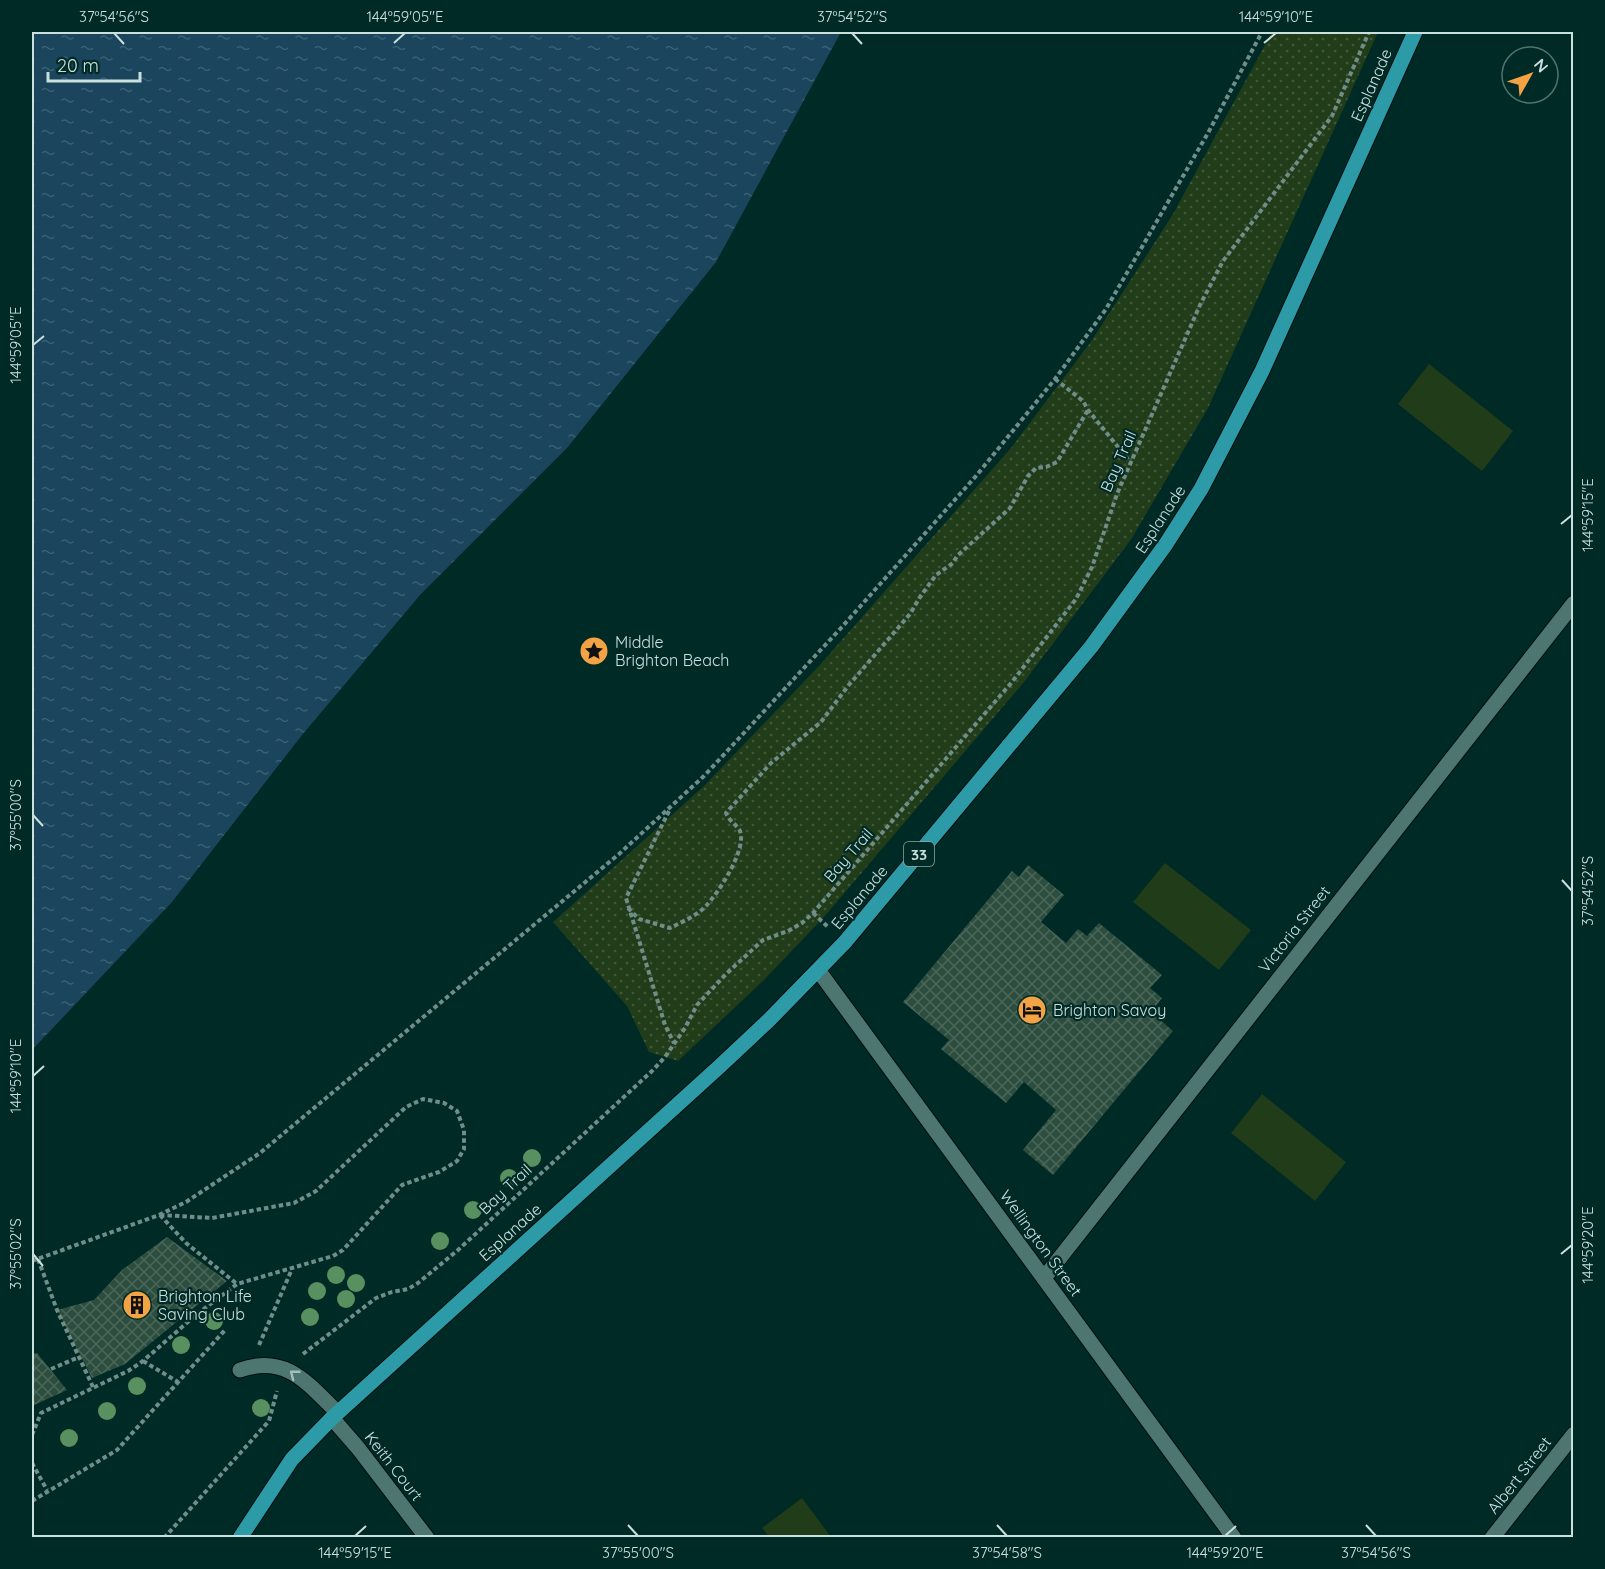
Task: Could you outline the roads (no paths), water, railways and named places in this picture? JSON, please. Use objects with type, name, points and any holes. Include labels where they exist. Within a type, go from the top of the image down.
[{"type":"main road","name":"Esplanade","points":[[240,1538],[292,1459],[334,1415],[720,1066],[845,942],[1091,647],[1166,544],[1201,489],[1262,371],[1415,32]]},
{"type":"street","name":"Victoria Street","points":[[1044,1278],[1574,603]]},
{"type":"street","name":"Wellington Street","points":[[818,970],[1234,1538]]},
{"type":"street","name":"Keith Court","points":[[244,1369],[271,1364],[287,1368],[316,1391],[427,1538]]},
{"type":"street","name":"Albert Street","points":[[1492,1538],[1574,1434]]},
{"type":"water","points":[[32,32],[841,32],[716,262],[567,448],[420,595],[302,735],[172,902],[32,1050]]},
{"type":"place","name":"Middle Brighton Beach","points":[[594,651]]},
{"type":"place","name":"Brighton Savoy","points":[[1032,1010]]},
{"type":"place","name":"Brighton Life Saving Club","points":[[137,1305]]}]
